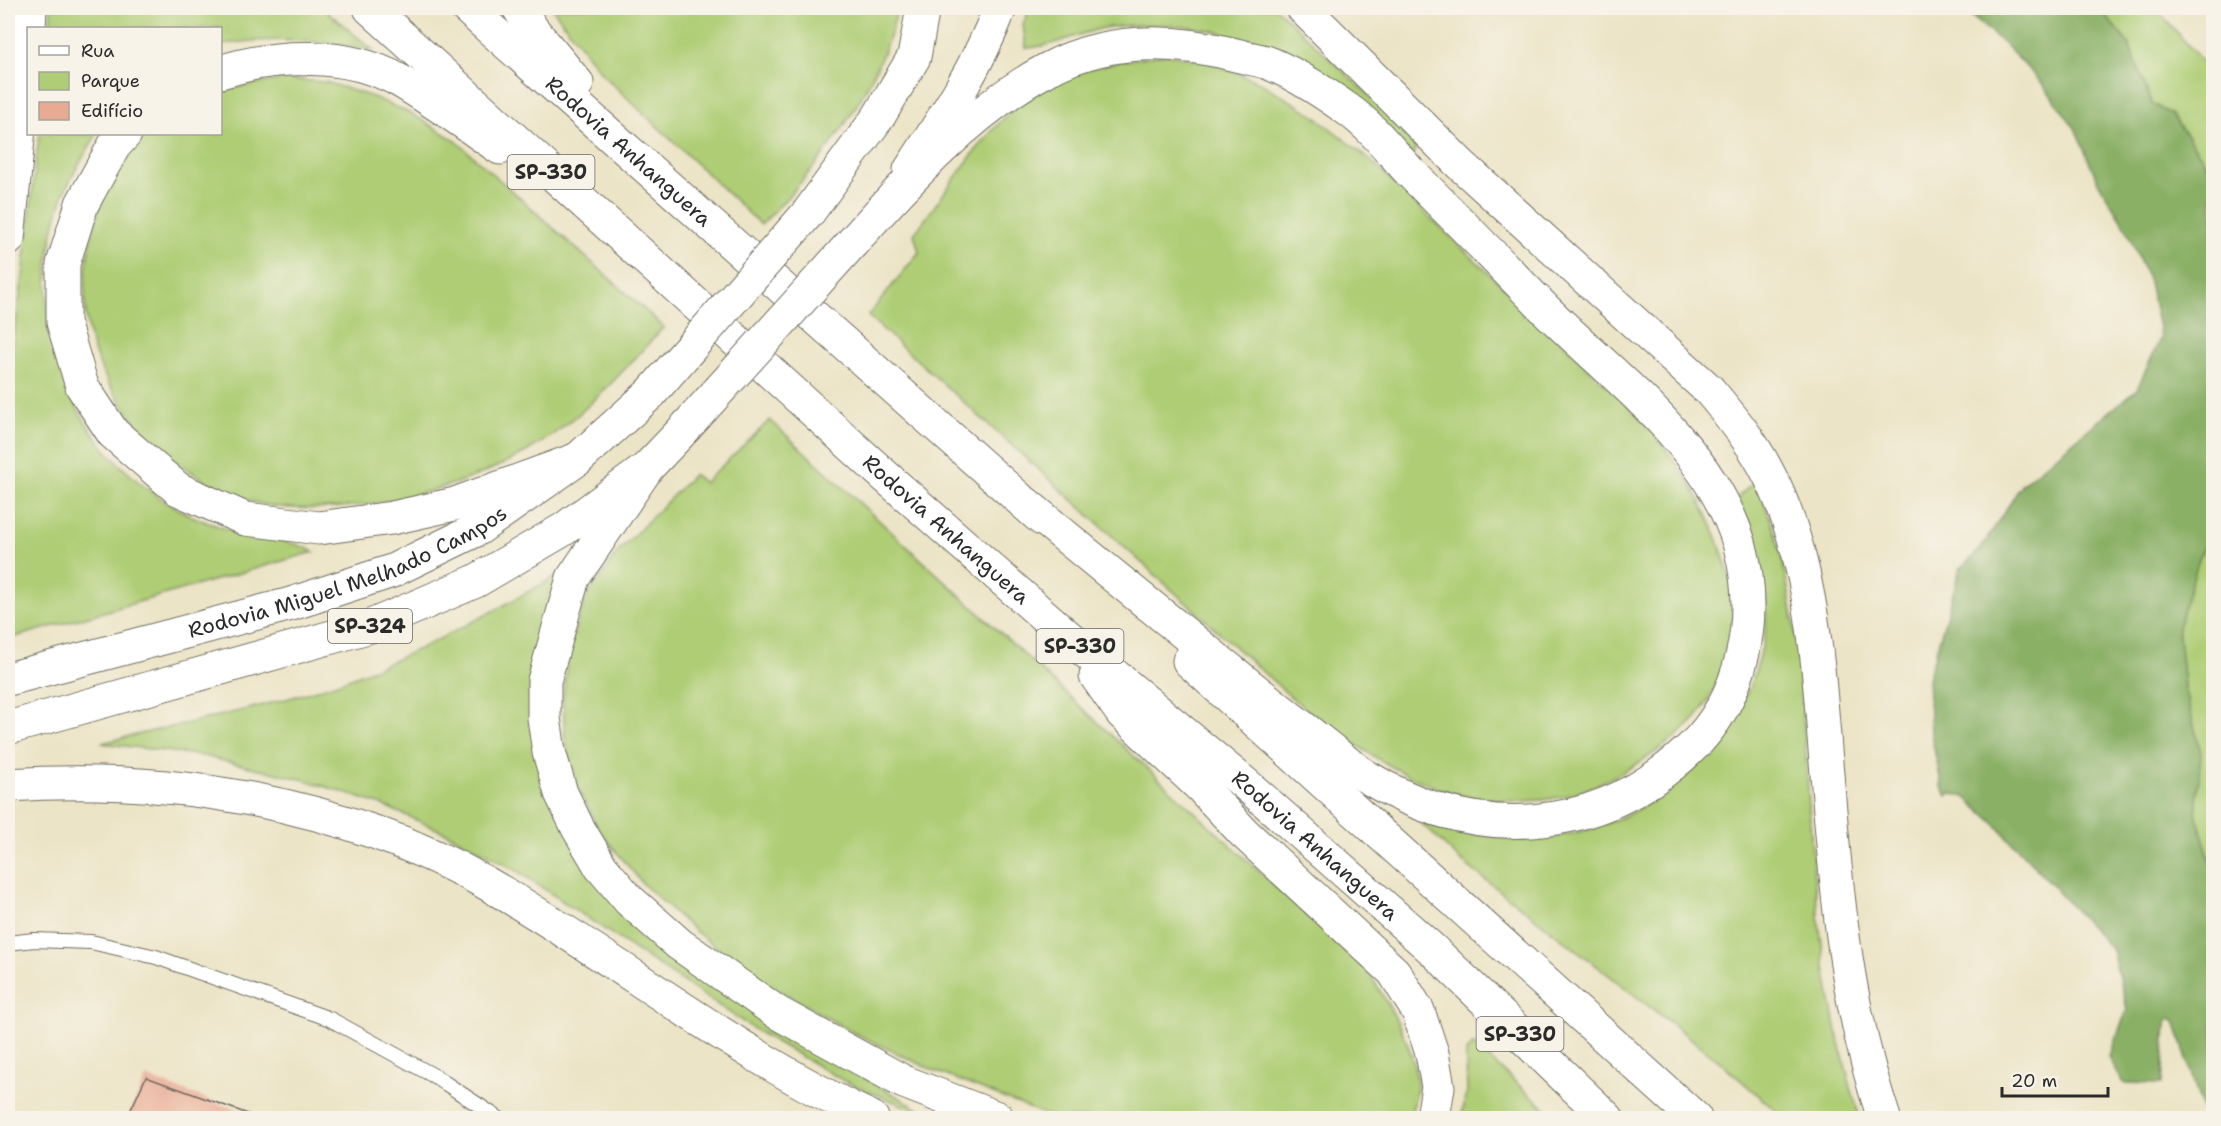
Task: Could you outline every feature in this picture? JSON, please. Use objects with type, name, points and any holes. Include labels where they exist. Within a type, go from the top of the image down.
[{"type":"main road","points":[[29,27],[30,8]]},
{"type":"main road","name":"Rodovia Anhanguera","points":[[370,8],[885,476],[1066,635],[1249,787],[1433,950],[1606,1119]]},
{"type":"main road","name":"Rodovia Anhanguera","points":[[467,8],[1025,503],[1228,699],[1695,1119]]},
{"type":"main road","points":[[519,8],[532,29],[645,166]]},
{"type":"main road","points":[[916,51],[923,8]]},
{"type":"main road","points":[[916,51],[934,8]]},
{"type":"main road","points":[[893,197],[945,117],[986,43],[1000,8]]},
{"type":"main road","points":[[1303,8],[1460,164],[1709,390],[1741,429],[1766,467],[1783,505],[1806,595],[1817,660],[1844,955],[1858,1026],[1884,1119]]},
{"type":"main road","points":[[893,197],[963,128],[1011,94],[1049,68],[1102,49],[1157,41],[1206,47],[1272,64],[1352,111],[1575,340],[1668,428],[1697,463],[1722,502],[1739,545],[1748,586],[1748,621],[1743,652],[1734,684],[1720,712],[1696,743],[1662,774],[1625,797],[1584,812],[1536,822],[1480,821],[1420,804],[1365,776],[1151,607],[1025,503]]},
{"type":"main road","points":[[8,239],[27,48]]},
{"type":"main road","name":"Rodovia Miguel Melhado Campos","points":[[8,679],[291,604],[392,572],[478,529],[578,459],[651,393],[808,213],[879,116],[916,51]]},
{"type":"main road","points":[[222,72],[272,61],[316,59],[358,64],[399,80],[498,146],[621,236]]},
{"type":"main road","points":[[125,135],[114,146],[79,214],[63,264],[63,322],[82,386],[113,433],[178,489],[245,519],[319,528],[392,518],[455,504],[578,459]]},
{"type":"main road","name":"SP-324","points":[[8,728],[371,626],[476,581],[564,529],[647,468],[893,197]]},
{"type":"main road","points":[[647,468],[573,578],[544,681],[544,718],[549,752],[561,793],[578,828],[601,867],[629,900],[688,950],[778,1013],[904,1082],[997,1119]]},
{"type":"main road","points":[[1066,635],[1122,712],[1201,787],[1244,833],[1394,972],[1418,1011],[1432,1053],[1438,1087],[1433,1119]]},
{"type":"main road","points":[[8,785],[92,782],[181,788],[292,809],[381,836],[484,882],[777,1067],[872,1119]]},
{"type":"lane","points":[[8,943],[34,940],[102,944],[156,957],[330,1019],[436,1077],[498,1119]]},
{"type":"green space","points":[[51,8],[323,8],[373,50],[334,44],[279,40],[222,45],[222,27],[50,27]]},
{"type":"green space","points":[[552,8],[898,8],[889,39],[876,69],[844,126],[805,178],[761,225],[602,74]]},
{"type":"green space","points":[[1030,8],[1276,8],[1418,141],[1413,157],[1309,75],[1276,54],[1242,39],[1204,29],[1160,25],[1110,27],[1047,45],[1026,48],[1023,24]]},
{"type":"green space","points":[[1962,8],[2099,8],[2128,43],[2152,104],[2171,114],[2213,173],[2213,533],[2200,555],[2178,627],[2184,687],[2201,753],[2196,813],[2213,872],[2213,1118],[2205,1118],[2175,1021],[2169,1017],[2166,1023],[2162,1084],[2123,1083],[2109,1057],[2127,1009],[2112,950],[1996,825],[1965,797],[1950,793],[1947,796],[1942,787],[1931,734],[1928,679],[1960,569],[1980,550],[2022,484],[2137,389],[2161,337],[2149,282],[2126,228],[2098,182],[2075,128],[2042,83],[2004,44]]},
{"type":"green space","points":[[2099,8],[2156,8],[2213,74],[2213,173],[2171,114],[2152,104],[2128,43]]},
{"type":"green space","points":[[1167,54],[1212,63],[1259,82],[1311,113],[1370,160],[1626,404],[1685,475],[1716,536],[1733,590],[1734,606],[1724,661],[1710,697],[1690,724],[1659,750],[1621,773],[1581,791],[1561,797],[1519,801],[1479,798],[1453,793],[1428,784],[1380,760],[1293,699],[868,316],[919,252],[914,234],[974,153],[1014,108],[1030,95],[1067,76],[1107,64]]},
{"type":"green space","points":[[283,79],[326,82],[373,97],[414,115],[456,141],[664,327],[600,395],[565,426],[526,452],[469,478],[406,497],[373,503],[309,509],[259,503],[219,488],[181,465],[164,451],[136,423],[120,402],[107,381],[90,339],[85,294],[90,244],[98,214],[109,184],[125,157],[145,135],[222,135],[222,90]]},
{"type":"green space","points":[[39,135],[96,135],[64,194],[57,215],[49,259],[48,302],[53,344],[66,384],[85,421],[111,455],[142,485],[180,510],[221,527],[286,541],[314,552],[8,639],[8,376],[23,276]]},
{"type":"green space","points":[[770,420],[1368,972],[1400,1026],[1412,1057],[1417,1086],[1410,1118],[1054,1118],[935,1071],[852,1032],[755,976],[695,931],[643,884],[600,832],[578,788],[565,741],[563,696],[569,648],[585,600],[615,555],[694,474],[704,483]]},
{"type":"green space","points":[[1755,481],[1777,540],[1794,622],[1821,936],[1836,1028],[1860,1118],[1784,1118],[1712,1055],[1460,860],[1420,822],[1506,838],[1559,836],[1596,827],[1632,813],[1664,793],[1693,769],[1718,741],[1739,709],[1754,675],[1764,638],[1766,602],[1761,566],[1738,497]]},
{"type":"green space","points":[[2213,533],[2213,872],[2196,813],[2201,753],[2184,687],[2178,627],[2200,555]]},
{"type":"green space","points":[[557,576],[533,655],[530,699],[585,866],[860,1075],[934,1118],[846,1082],[760,1033],[514,869],[453,836],[382,805],[305,780],[204,756],[101,743],[258,706],[343,681],[406,655]]},
{"type":"green space","points":[[1473,1044],[1556,1118],[1461,1118],[1467,1092],[1466,1052]]},
{"type":"building","points":[[146,1077],[259,1118],[127,1118]]}]
